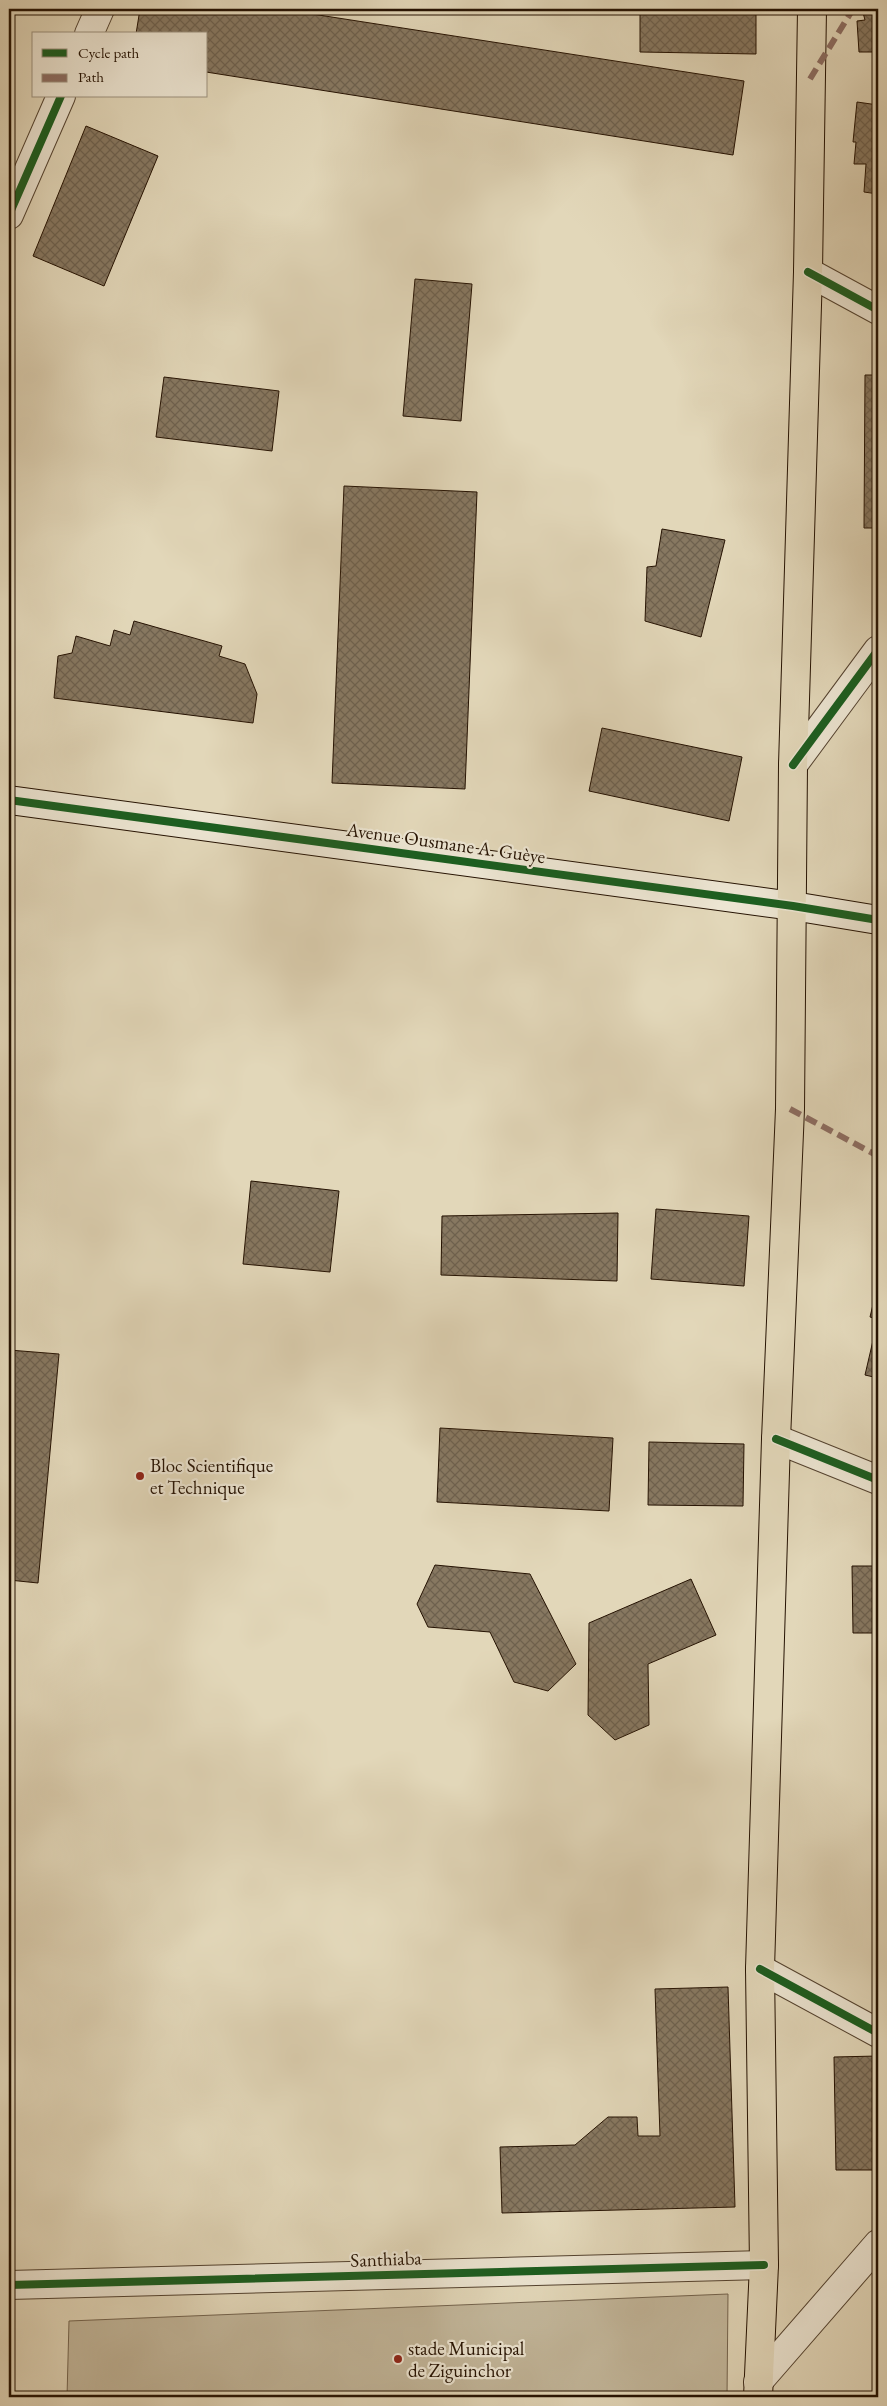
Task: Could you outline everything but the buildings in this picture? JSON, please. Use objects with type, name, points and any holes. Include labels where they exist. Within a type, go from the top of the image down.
[{"type":"main road","points":[[758,2390],[764,2265],[760,1970],[776,1439],[790,1109],[793,765],[808,272],[812,9]]},
{"type":"street","points":[[90,32],[100,9]]},
{"type":"street","points":[[9,215],[61,98]]},
{"type":"street","points":[[808,272],[878,310]]},
{"type":"street","points":[[793,765],[878,650]]},
{"type":"street","name":"Avenue Ousmane A. Guèye","points":[[9,800],[793,906],[878,920]]},
{"type":"street","points":[[776,1439],[878,1480]]},
{"type":"street","points":[[760,1970],[878,2033]]},
{"type":"street","points":[[758,2390],[878,2244]]},
{"type":"street","name":"Santhiaba","points":[[9,2285],[764,2265]]},
{"type":"shaded area","name":"stade Municipal de Ziguinchor","points":[[728,2294],[727,2397],[67,2397],[69,2321]]},
{"type":"marked path","points":[[810,79],[853,9]]},
{"type":"marked path","points":[[790,1109],[878,1156]]},
{"type":"cycle path","points":[[9,215],[60,98]]},
{"type":"cycle path","points":[[808,272],[878,310]]},
{"type":"cycle path","points":[[793,765],[878,650]]},
{"type":"cycle path","points":[[9,800],[793,906],[878,920]]},
{"type":"cycle path","points":[[776,1439],[878,1480]]},
{"type":"cycle path","points":[[760,1969],[878,2033]]},
{"type":"cycle path","points":[[9,2285],[764,2265]]},
{"type":"place","name":"Bloc Scientifique et Technique","points":[[140,1476]]},
{"type":"place","name":"stade Municipal de Ziguinchor","points":[[398,2359]]}]
